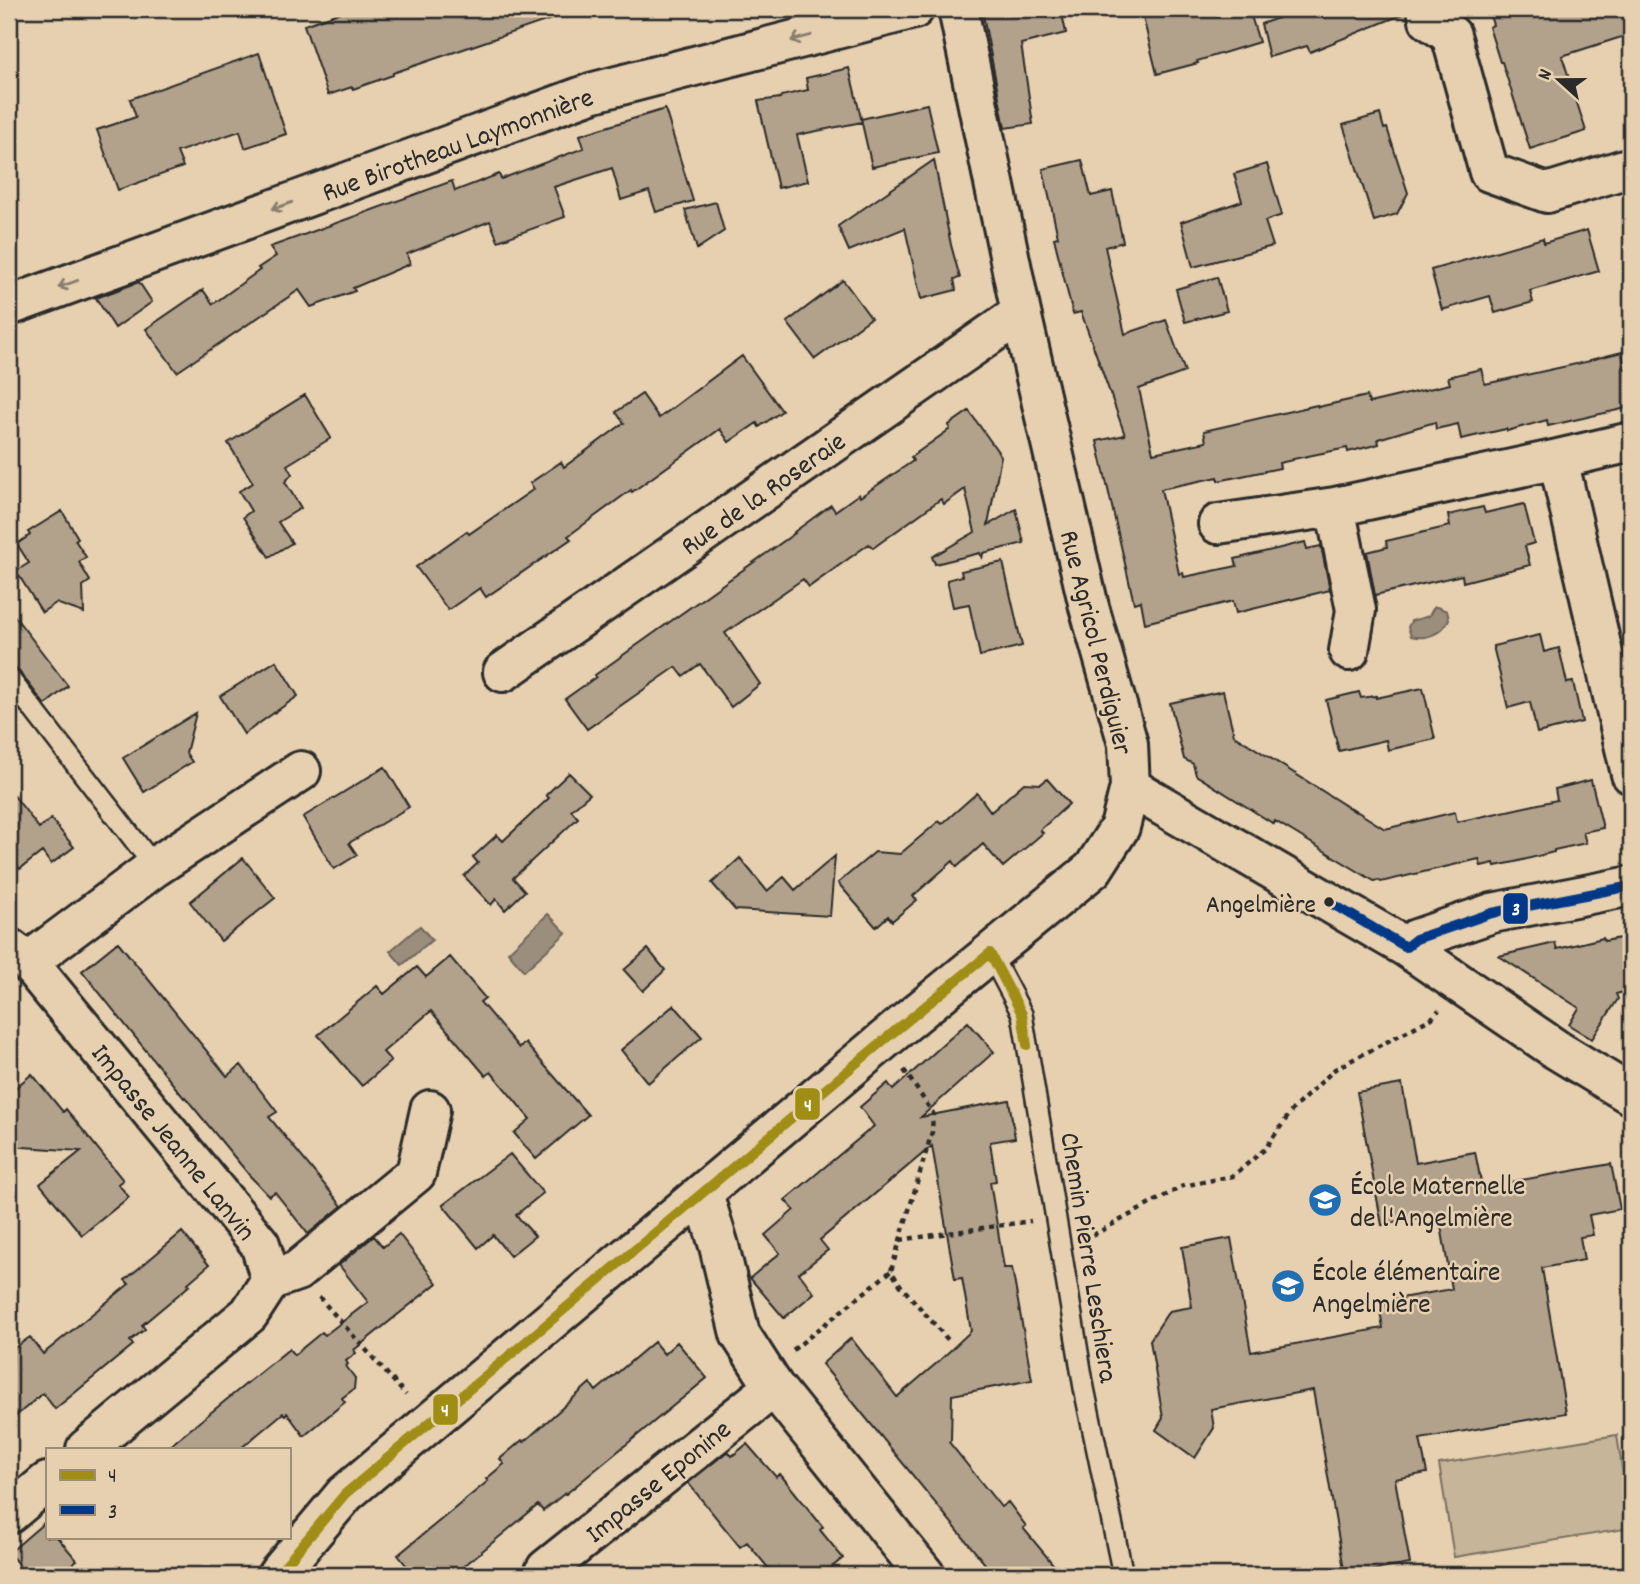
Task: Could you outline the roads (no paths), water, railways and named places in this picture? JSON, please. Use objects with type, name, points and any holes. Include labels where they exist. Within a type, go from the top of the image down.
[{"type":"street","name":"Rue Birotheau Laymonnière","points":[[9,306],[594,92],[914,9]]},
{"type":"street","name":"Rue Agricol Perdiguier","points":[[277,1575],[345,1494],[1093,869],[1121,827],[1130,787],[1128,744],[1088,607],[1021,313],[958,9]]},
{"type":"street","points":[[1427,9],[1430,20],[1451,35],[1489,172],[1547,192],[1631,167]]},
{"type":"street","name":"Rue de la Roseraie","points":[[503,672],[1021,313]]},
{"type":"street","points":[[1219,524],[1335,507],[1631,442]]},
{"type":"street","points":[[1558,459],[1631,774]]},
{"type":"street","points":[[1335,507],[1356,610],[1349,651]]},
{"type":"street","points":[[18,955],[301,771]]},
{"type":"street","points":[[1130,787],[1406,947],[1557,1050],[1631,1096]]},
{"type":"street","points":[[1406,947],[1416,939],[1492,914],[1631,886]]},
{"type":"street","name":"Impasse Jeanne Lanvin","points":[[18,955],[284,1275]]},
{"type":"street","points":[[87,1448],[249,1314],[284,1275],[416,1173],[430,1110]]},
{"type":"street","points":[[702,1193],[719,1246],[740,1334],[769,1380],[925,1575]]},
{"type":"street","name":"Impasse Eponine","points":[[543,1575],[546,1569],[769,1380]]},
{"type":"street","points":[[9,1514],[46,1483]]},
{"type":"lane","points":[[9,678],[155,867]]},
{"type":"lane","name":"Chemin Pierre Leschiera","points":[[990,953],[1022,1014],[1084,1388],[1123,1575]]},
{"type":"place","name":"Angelmière","points":[[1329,902]]},
{"type":"place","name":"École Maternelle de l'Angelmière","points":[[1325,1200]]},
{"type":"place","name":"École élémentaire Angelmière","points":[[1288,1286]]}]
